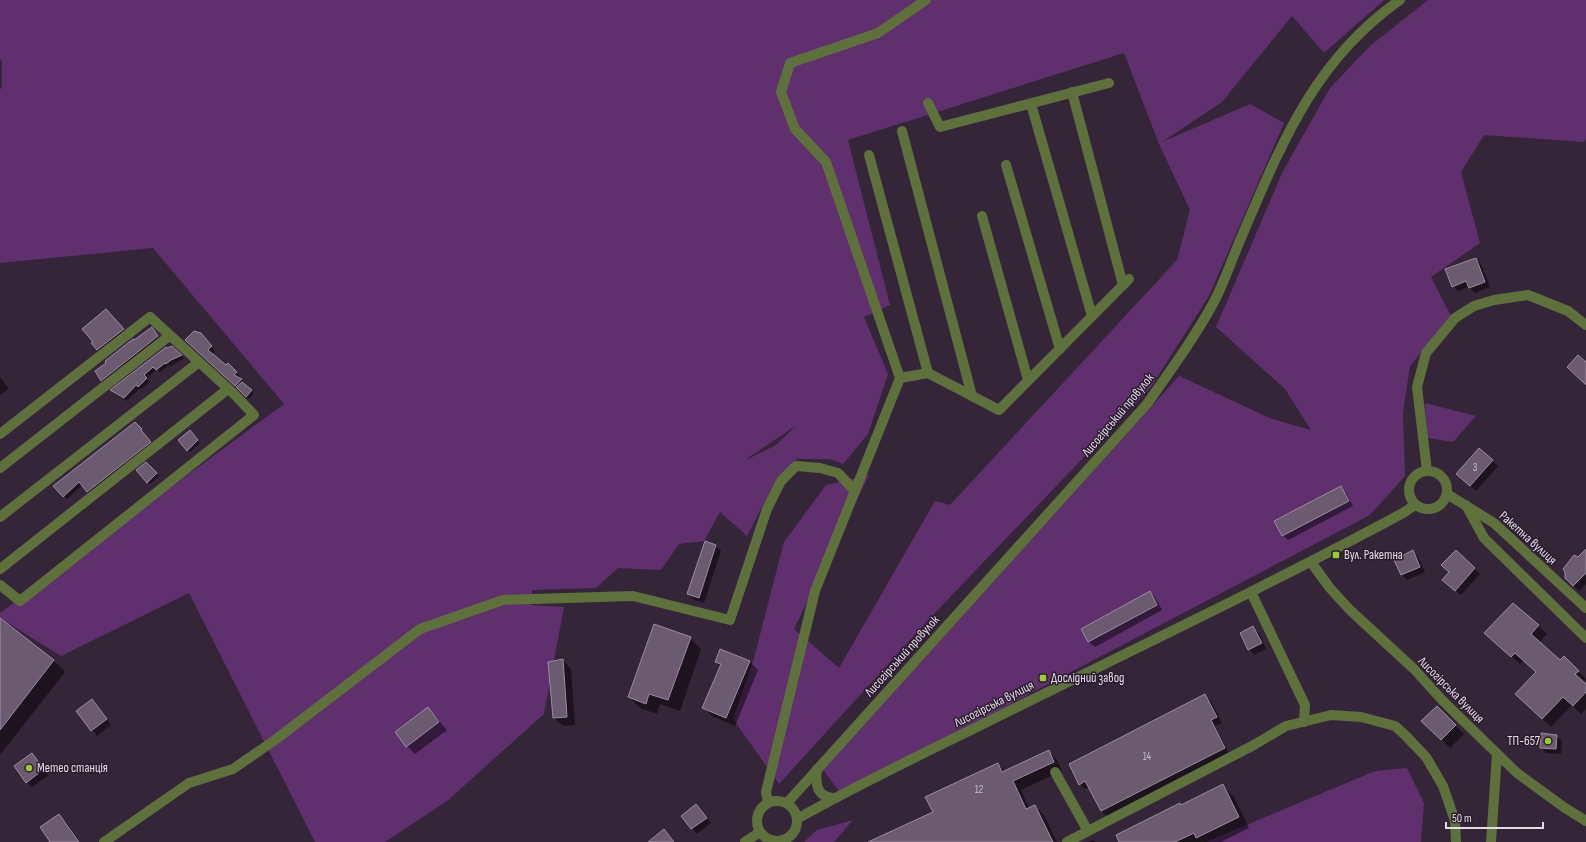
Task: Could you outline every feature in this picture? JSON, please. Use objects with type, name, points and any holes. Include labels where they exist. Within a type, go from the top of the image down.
[{"type":"street","points":[[768,802],[766,792],[815,591],[900,378],[826,162],[795,129],[781,92],[790,63],[878,33],[926,0]]},
{"type":"street","name":"Лисогірський провулок","points":[[787,803],[1147,404],[1184,352],[1215,299],[1277,154],[1307,98],[1324,72],[1344,49],[1366,27],[1400,0]]},
{"type":"street","points":[[928,103],[940,127],[1109,83]]},
{"type":"street","points":[[900,378],[928,373],[999,410],[1126,282],[1072,92]]},
{"type":"street","points":[[1031,104],[1092,316]]},
{"type":"street","points":[[902,131],[972,396]]},
{"type":"street","points":[[869,154],[928,373]]},
{"type":"street","points":[[1006,165],[1060,349]]},
{"type":"street","points":[[982,216],[1028,380]]},
{"type":"street","points":[[1427,471],[1416,387],[1426,353],[1455,318],[1474,306],[1494,300],[1528,295],[1568,311],[1586,325]]},
{"type":"street","points":[[0,434],[150,317],[254,415],[20,601],[0,585]]},
{"type":"street","points":[[0,468],[169,336]]},
{"type":"street","points":[[0,517],[199,362]]},
{"type":"street","points":[[0,568],[228,389]]},
{"type":"street","points":[[104,842],[189,783],[233,769],[275,740],[420,629],[503,600],[633,596],[730,620],[766,509],[781,481],[796,466],[820,468],[838,473],[854,491]]},
{"type":"street","points":[[1427,471],[1438,474],[1446,483],[1447,494],[1441,504],[1431,509],[1425,509],[1415,505],[1410,497],[1410,482],[1416,474],[1427,471]]},
{"type":"street","name":"Ракетна вулиця","points":[[1447,494],[1494,523],[1586,608]]},
{"type":"street","name":"Лисогірська вулиця","points":[[797,819],[836,798],[1311,562],[1415,505]]},
{"type":"street","points":[[1466,505],[1484,538],[1586,638]]},
{"type":"street","name":"Лисогірська вулиця","points":[[1311,562],[1329,588],[1350,610],[1414,669],[1443,701],[1518,773],[1565,808],[1586,821]]},
{"type":"street","points":[[1251,592],[1305,705],[1304,722]]},
{"type":"street","points":[[1067,842],[1252,746],[1286,726],[1331,715],[1361,717],[1395,726],[1404,734],[1426,757],[1443,786],[1455,821],[1456,842]]},
{"type":"street","points":[[1491,842],[1498,754]]},
{"type":"street","points":[[817,769],[815,781],[819,792],[827,798],[836,798]]},
{"type":"street","points":[[1055,772],[1088,831]]},
{"type":"street","points":[[778,800],[787,803],[794,810],[797,819],[796,829],[790,837],[781,841],[765,838],[757,827],[757,817],[761,808],[768,802],[778,800]]},
{"type":"street","points":[[745,842],[760,832]]},
{"type":"shaded area","points":[[0,0],[1384,0],[1324,53],[1292,16],[1222,102],[1162,142],[1250,104],[1284,123],[1209,296],[1151,387],[932,616],[779,784],[733,719],[754,658],[784,542],[826,485],[869,475],[794,629],[839,668],[935,501],[950,505],[1177,260],[1190,210],[1159,144],[1124,53],[848,140],[890,305],[864,317],[888,374],[868,434],[843,464],[829,459],[797,459],[777,478],[747,536],[720,512],[704,541],[679,544],[661,570],[618,568],[596,588],[532,590],[531,605],[564,607],[544,714],[447,801],[385,842],[315,842],[189,593],[61,656],[0,618],[0,613],[284,404],[153,248],[0,263],[0,89],[2,88],[2,62],[0,58]],"holes":[[[797,425],[776,445],[748,459]]]},
{"type":"shaded area","points":[[1428,0],[1586,0],[1586,138],[1584,142],[1484,135],[1461,172],[1480,243],[1431,277],[1451,316],[1410,366],[1403,413],[1405,476],[1370,515],[1046,685],[842,795],[823,770],[1179,376],[1272,419],[1311,430],[1285,389],[1216,327],[1283,171],[1330,88],[1370,46]]},
{"type":"shaded area","points":[[1425,403],[1476,416],[1453,442],[1427,438]]},
{"type":"shaded area","points":[[1407,768],[1424,803],[1421,842],[1206,842],[1375,771]]},
{"type":"shaded area","points":[[853,820],[834,842],[804,842],[817,830]]},
{"type":"building","points":[[1476,258],[1485,282],[1469,288],[1466,281],[1452,287],[1445,269]]},
{"type":"building","points":[[106,309],[124,329],[97,350],[91,343],[93,342],[82,329]]},
{"type":"building","points":[[152,327],[158,336],[101,381],[95,371],[106,363],[105,361],[133,339],[134,340]]},
{"type":"building","points":[[194,331],[201,333],[212,346],[208,350],[226,365],[228,363],[237,372],[234,375],[242,379],[235,386],[185,340]]},
{"type":"building","points":[[172,346],[182,355],[166,364],[165,363],[156,370],[153,367],[144,375],[147,378],[138,387],[136,385],[124,398],[110,390],[166,347]]},
{"type":"building","points":[[1578,355],[1586,362],[1586,385],[1567,367]]},
{"type":"building","points":[[242,382],[252,390],[246,397],[236,387]]},
{"type":"building","points":[[135,422],[151,442],[87,492],[79,482],[63,497],[53,486]]},
{"type":"building","points":[[190,430],[198,440],[187,451],[178,440]]},
{"type":"building","points":[[1479,448],[1493,460],[1470,486],[1456,474]]},
{"type":"building","points":[[146,462],[157,473],[147,483],[136,470]]},
{"type":"building","points":[[1341,486],[1349,501],[1282,536],[1274,521]]},
{"type":"building","points":[[705,541],[716,545],[699,598],[687,594]]},
{"type":"building","points":[[1586,549],[1586,573],[1573,586],[1565,578],[1565,572],[1563,569],[1574,555],[1578,557]]},
{"type":"building","points":[[1413,550],[1420,567],[1401,575],[1394,560]]},
{"type":"building","points":[[1456,550],[1475,568],[1455,591],[1442,580],[1449,572],[1441,565]]},
{"type":"building","points":[[1150,591],[1157,605],[1088,642],[1081,629]]},
{"type":"building","points":[[1513,603],[1539,625],[1531,634],[1560,660],[1564,656],[1579,671],[1575,674],[1586,684],[1586,692],[1573,706],[1563,697],[1542,719],[1515,694],[1536,672],[1515,653],[1511,657],[1484,633]]},
{"type":"building","points":[[0,618],[54,660],[0,730]]},
{"type":"building","points":[[654,624],[691,637],[668,700],[649,694],[646,704],[628,697]]},
{"type":"building","points":[[1253,626],[1262,643],[1248,650],[1240,633]]},
{"type":"building","points":[[720,649],[750,661],[726,718],[702,708],[721,664],[715,662]]},
{"type":"building","points":[[563,659],[567,717],[553,718],[548,662]]},
{"type":"building","points":[[1205,694],[1217,717],[1211,720],[1225,748],[1101,811],[1085,781],[1079,785],[1069,764]]},
{"type":"building","points":[[92,699],[107,719],[91,731],[76,711]]},
{"type":"building","points":[[1437,706],[1456,725],[1441,740],[1421,721]]},
{"type":"building","points":[[428,707],[439,722],[406,747],[395,732]]},
{"type":"building","name":"ТП-657","points":[[1541,733],[1557,735],[1556,749],[1540,748]]},
{"type":"building","points":[[1049,750],[1054,762],[1013,781],[1026,809],[1035,805],[1053,842],[868,842],[933,812],[925,797],[998,763],[1002,772]]},
{"type":"building","name":"Метео станція","points":[[32,753],[44,769],[26,783],[14,766]]},
{"type":"building","points":[[1223,784],[1239,817],[1196,838],[1194,833],[1175,842],[1119,842],[1116,835],[1180,803],[1181,805]]},
{"type":"building","points":[[696,804],[707,818],[691,829],[681,816]]},
{"type":"building","points":[[59,814],[79,842],[50,842],[40,827]]},
{"type":"building","points":[[664,829],[674,842],[648,842]]},
{"type":"place","name":"Вул. Ракетна","points":[[1336,555]]},
{"type":"place","name":"Дослідний завод","points":[[1043,678]]},
{"type":"place","name":"ТП-657","points":[[1548,741]]},
{"type":"place","name":"Метео станція","points":[[29,768]]}]
